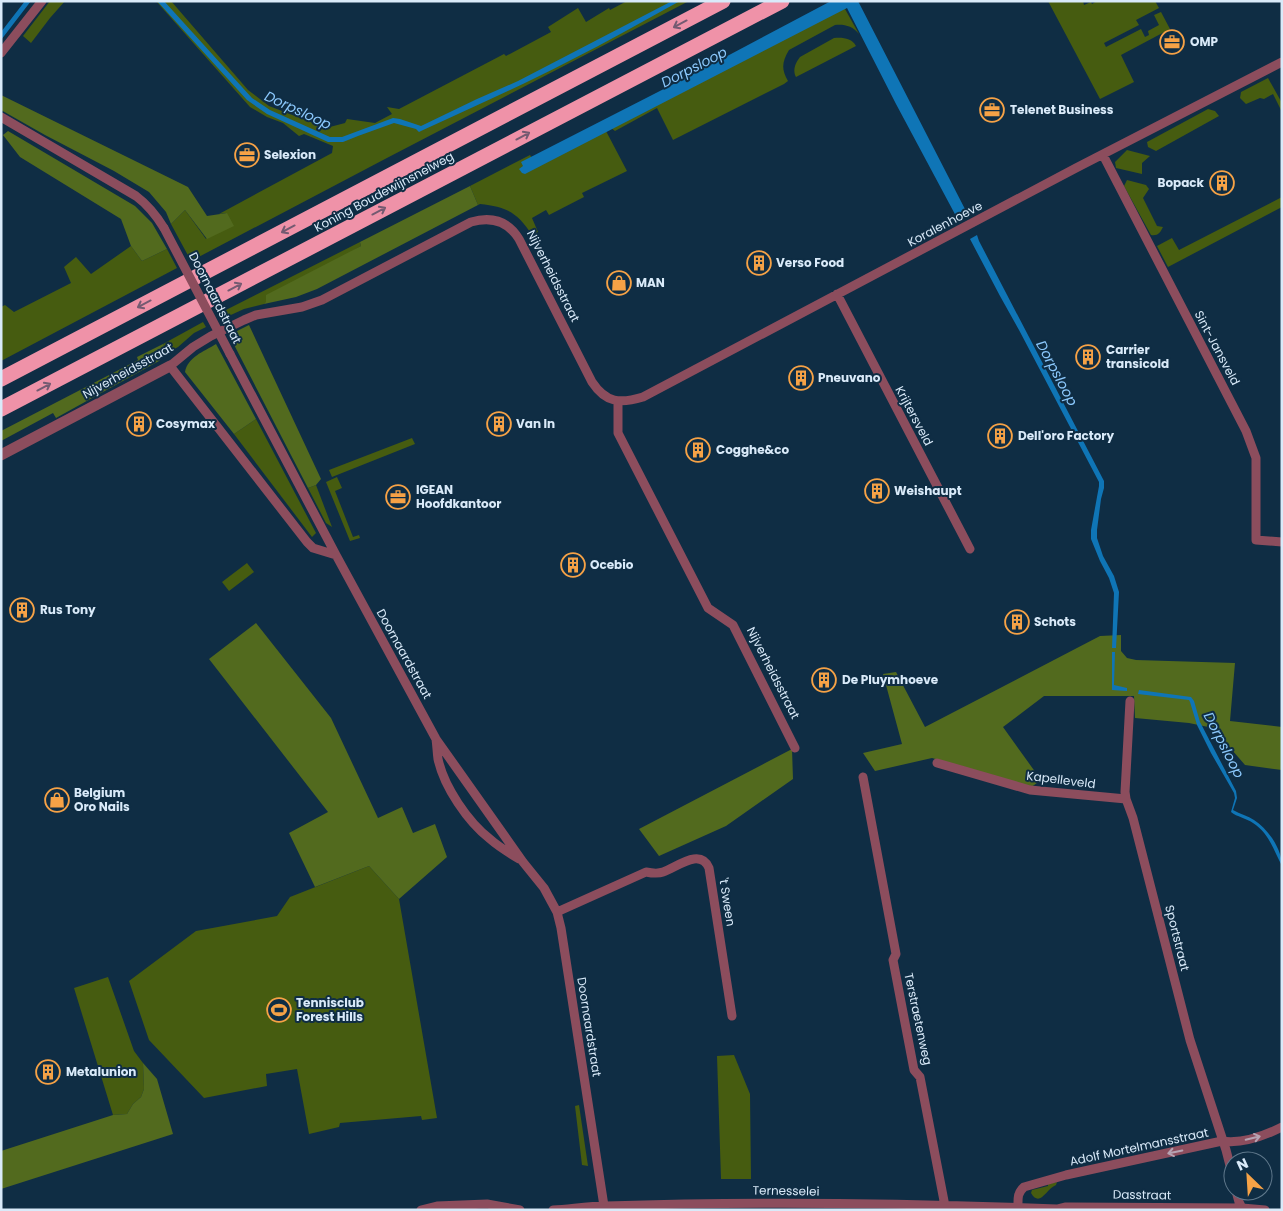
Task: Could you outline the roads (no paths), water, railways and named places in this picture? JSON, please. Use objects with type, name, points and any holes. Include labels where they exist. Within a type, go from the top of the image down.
[{"type":"highway","name":"Koning Boudewijnsnelweg","points":[[1,379],[724,1]]},
{"type":"highway","name":"Koning Boudewijnsnelweg","points":[[1,409],[782,1]]},
{"type":"street","points":[[1,53],[42,1]]},
{"type":"street","name":"Koralenhoeve","points":[[618,402],[631,401],[643,397],[1282,62]]},
{"type":"street","name":"Doornaardstraat","points":[[1,117],[136,196],[158,217],[336,556],[436,739],[523,862],[544,888],[557,912],[561,928],[604,1206]]},
{"type":"street","name":"Sint-Jansveld","points":[[1103,155],[1246,431],[1256,458],[1256,540],[1282,542]]},
{"type":"street","name":"Nijverheidsstraat","points":[[1,455],[170,366],[193,347],[244,320],[256,315],[302,307],[322,300],[471,222],[481,219],[494,220],[506,225],[520,239],[592,382],[598,391],[618,402],[618,433],[708,608],[733,624],[795,748]]},
{"type":"street","name":"Krijtersveld","points":[[837,294],[970,549]]},
{"type":"street","points":[[170,366],[307,542],[313,548],[336,556]]},
{"type":"street","name":"Sportstraat","points":[[1130,701],[1126,799],[1133,818],[1190,1040],[1226,1151]]},
{"type":"street","name":"Doornaardstraat","points":[[436,739],[438,760],[457,803],[470,820],[489,838],[523,862]]},
{"type":"street","name":"Kapelleveld","points":[[937,764],[1030,790],[1126,799]]},
{"type":"street","name":"Terstraetenweg","points":[[863,777],[896,954],[893,960],[905,1025],[914,1070],[920,1077],[944,1206]]},
{"type":"street","name":"'t Sween","points":[[557,912],[646,872],[661,873],[691,860],[700,859],[706,862],[732,1016]]},
{"type":"street","name":"Adolf Mortelmansstraat","points":[[1018,1208],[1018,1194],[1024,1187],[1066,1175],[1222,1142],[1232,1143],[1266,1135],[1282,1127]]},
{"type":"street","name":"Ternesselei","points":[[553,1210],[687,1203],[1018,1208]]},
{"type":"street","points":[[421,1210],[437,1206],[461,1207],[487,1204],[520,1210]]},
{"type":"street","name":"Dasstraat","points":[[1018,1208],[1057,1209],[1071,1206],[1265,1210]]},
{"type":"water","points":[[25,1],[31,1],[1,40],[1,32]]},
{"type":"water","points":[[157,1],[164,1],[252,98],[270,110],[330,137],[342,137],[393,118],[421,126],[518,81],[672,1],[680,1],[551,70],[419,132],[416,129],[394,123],[343,142],[328,142],[267,114],[247,100]]},
{"type":"water","points":[[831,1],[858,1],[967,213],[957,218],[847,8],[525,174],[519,169],[523,166],[521,162]]},
{"type":"water","points":[[977,235],[1104,481],[1097,538],[1119,592],[1116,648],[1112,648],[1114,593],[1091,539],[1099,482],[970,239]]},
{"type":"water","points":[[1112,652],[1115,652],[1114,685],[1127,688],[1127,691],[1112,690]]},
{"type":"water","points":[[1139,690],[1191,697],[1200,722],[1236,791],[1237,798],[1233,810],[1252,819],[1264,829],[1277,846],[1282,866],[1259,827],[1231,812],[1235,798],[1234,793],[1197,725],[1189,700],[1138,694]]},
{"type":"place","name":"OMP","points":[[1172,42]]},
{"type":"place","name":"Telenet Business","points":[[992,110]]},
{"type":"place","name":"Selexion","points":[[247,155]]},
{"type":"place","name":"Bopack","points":[[1222,183]]},
{"type":"place","name":"Verso Food","points":[[759,263]]},
{"type":"place","name":"MAN","points":[[619,283]]},
{"type":"place","name":"Carrier transicold","points":[[1088,357]]},
{"type":"place","name":"Pneuvano","points":[[801,378]]},
{"type":"place","name":"Cosymax","points":[[139,424]]},
{"type":"place","name":"Van In","points":[[499,424]]},
{"type":"place","name":"Dell'oro Factory","points":[[1000,436]]},
{"type":"place","name":"Cogghe&co","points":[[698,450]]},
{"type":"place","name":"Weishaupt","points":[[877,491]]},
{"type":"place","name":"IGEAN Hoofdkantoor","points":[[398,497]]},
{"type":"place","name":"Ocebio","points":[[573,565]]},
{"type":"place","name":"Rus Tony","points":[[22,610]]},
{"type":"place","name":"Schots","points":[[1017,622]]},
{"type":"place","name":"De Pluymhoeve","points":[[824,680]]},
{"type":"place","name":"Belgium Oro Nails","points":[[57,800]]},
{"type":"place","name":"Tennisclub Forest Hills","points":[[279,1010]]},
{"type":"place","name":"Metalunion","points":[[48,1072]]},
{"type":"water label","name":"Dorpsloop","points":[[694,67]]},
{"type":"water label","name":"Dorpsloop","points":[[298,110]]},
{"type":"water label","name":"Dorpsloop","points":[[1057,373]]},
{"type":"water label","name":"Dorpsloop","points":[[1224,745]]}]
